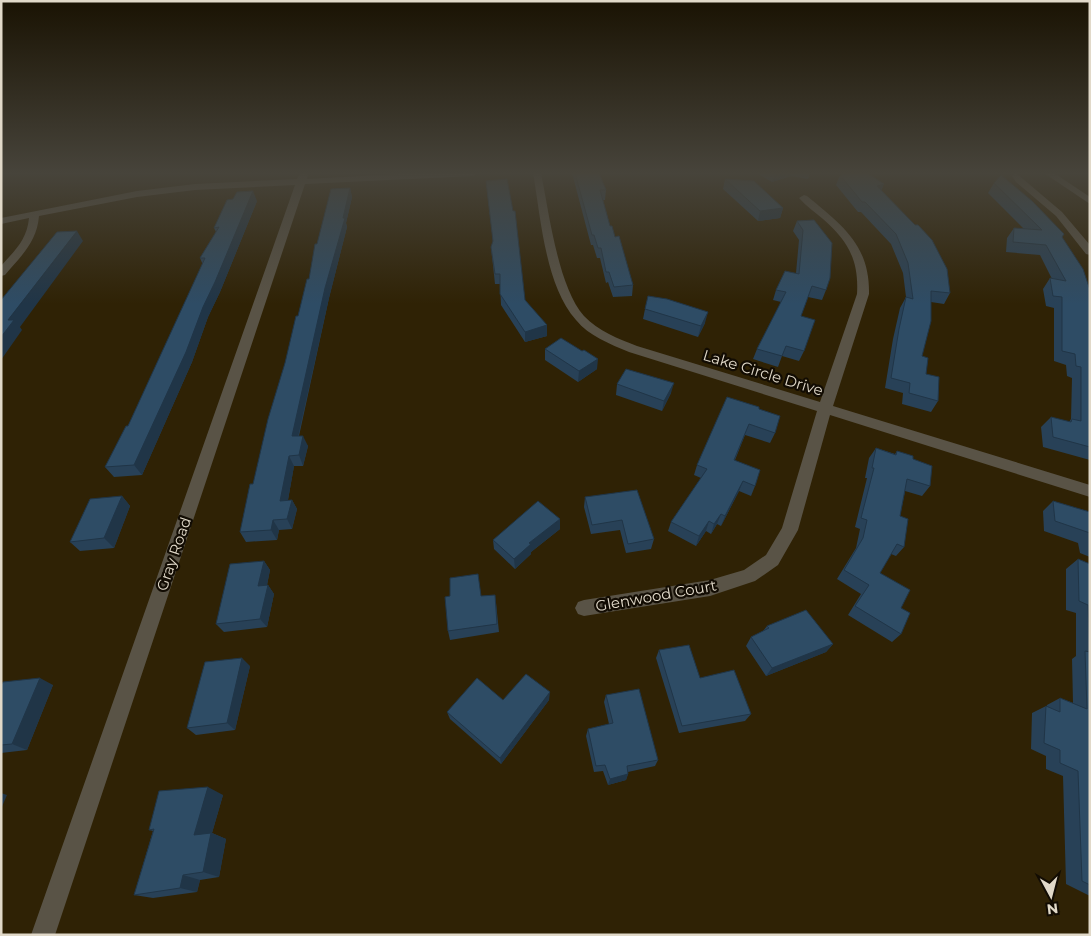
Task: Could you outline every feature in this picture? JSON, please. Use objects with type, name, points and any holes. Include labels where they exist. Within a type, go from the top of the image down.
[{"type":"street","points":[[1,221],[21,217]]},
{"type":"street","points":[[1,273],[25,245],[33,231],[34,217]]},
{"type":"street","name":"Gray Road","points":[[43,935],[289,217]]},
{"type":"street","name":"Lake Circle Drive","points":[[547,217],[564,295],[569,305],[589,327],[633,349],[1090,491]]},
{"type":"street","name":"Glenwood Court","points":[[584,608],[710,588],[749,576],[772,560],[790,530],[825,409],[862,294],[864,270],[849,240],[826,217]]},
{"type":"street","points":[[1061,217],[1090,252]]},
{"type":"building","points":[[219,217],[242,217],[203,307],[186,352],[134,465],[105,467],[126,426],[128,426],[205,258],[200,258],[219,227],[214,228]]},
{"type":"building","points":[[324,217],[345,218],[325,288],[292,436],[303,436],[299,455],[289,456],[280,501],[292,500],[287,519],[273,520],[271,530],[240,532],[250,484],[253,484],[268,419],[285,363],[296,316],[298,316],[307,279],[309,279],[315,244],[317,244]]},
{"type":"building","points":[[490,217],[516,217],[525,300],[547,325],[525,332],[500,294],[500,274],[495,274],[491,247],[493,241]]},
{"type":"building","points":[[587,217],[607,217],[615,237],[619,236],[633,285],[614,287],[609,272],[606,272],[601,248],[598,248],[594,235],[592,235]]},
{"type":"building","points":[[879,217],[907,217],[915,225],[918,225],[932,240],[947,269],[950,293],[931,291],[931,321],[922,356],[928,358],[926,374],[939,377],[938,401],[909,393],[910,383],[891,378],[906,297],[913,299],[908,263],[896,234]]},
{"type":"building","points":[[1028,217],[1047,217],[1064,234],[1062,237],[1083,269],[1090,290],[1090,447],[1053,437],[1051,417],[1071,422],[1072,419],[1081,421],[1081,367],[1076,366],[1075,354],[1062,351],[1062,297],[1053,296],[1050,278],[1066,281],[1046,245],[1013,242],[1014,228],[1042,230]]},
{"type":"building","points":[[814,220],[832,243],[830,278],[826,290],[812,286],[801,316],[815,320],[804,351],[786,346],[782,356],[757,349],[786,292],[776,290],[785,271],[799,274],[803,230],[797,221]]},
{"type":"building","points":[[77,231],[8,320],[14,320],[1,337],[1,300],[57,232]]},
{"type":"building","points":[[648,296],[667,299],[708,312],[701,326],[645,309]]},
{"type":"building","points":[[561,338],[598,359],[579,371],[545,349]]},
{"type":"building","points":[[626,369],[674,383],[664,401],[617,384]]},
{"type":"building","points":[[727,397],[780,416],[775,433],[749,424],[734,460],[760,470],[755,486],[743,481],[725,516],[721,514],[714,524],[709,521],[699,536],[671,522],[707,469],[697,465]]},
{"type":"building","points":[[876,448],[896,455],[897,451],[913,456],[913,459],[932,466],[930,486],[907,479],[900,516],[908,519],[904,547],[897,544],[880,573],[910,590],[901,608],[910,613],[901,634],[855,606],[869,585],[844,570],[863,538],[867,520],[861,518],[874,468],[872,468]]},
{"type":"building","points":[[637,490],[654,539],[628,544],[622,520],[592,525],[585,497]]},
{"type":"building","points":[[122,496],[104,538],[70,542],[90,499]]},
{"type":"building","points":[[538,501],[560,519],[529,543],[531,544],[514,559],[493,540]]},
{"type":"building","points":[[1053,501],[1090,512],[1090,533],[1055,521]]},
{"type":"building","points":[[1078,559],[1090,564],[1090,652],[1088,605],[1079,601]]},
{"type":"building","points":[[264,561],[258,586],[268,585],[260,619],[216,624],[230,564]]},
{"type":"building","points":[[478,574],[481,596],[495,595],[497,624],[448,631],[445,597],[450,596],[450,578]]},
{"type":"building","points":[[806,610],[833,644],[772,668],[751,637],[769,628],[767,626]]},
{"type":"building","points":[[689,645],[700,678],[734,670],[751,714],[682,726],[659,650]]},
{"type":"building","points":[[1085,651],[1090,652],[1090,885],[1082,881],[1078,771],[1060,763],[1060,750],[1044,743],[1046,706],[1060,712],[1060,698],[1087,709]]},
{"type":"building","points":[[242,658],[227,723],[187,728],[205,662]]},
{"type":"building","points":[[526,674],[550,692],[500,758],[447,712],[477,678],[503,700]]},
{"type":"building","points":[[40,678],[12,744],[1,745],[1,685],[3,682]]},
{"type":"building","points":[[639,689],[658,760],[627,766],[628,774],[610,779],[605,765],[596,766],[588,729],[613,723],[606,695]]},
{"type":"building","points":[[208,787],[194,835],[211,833],[203,872],[183,875],[180,888],[134,895],[154,829],[149,830],[159,791]]}]
